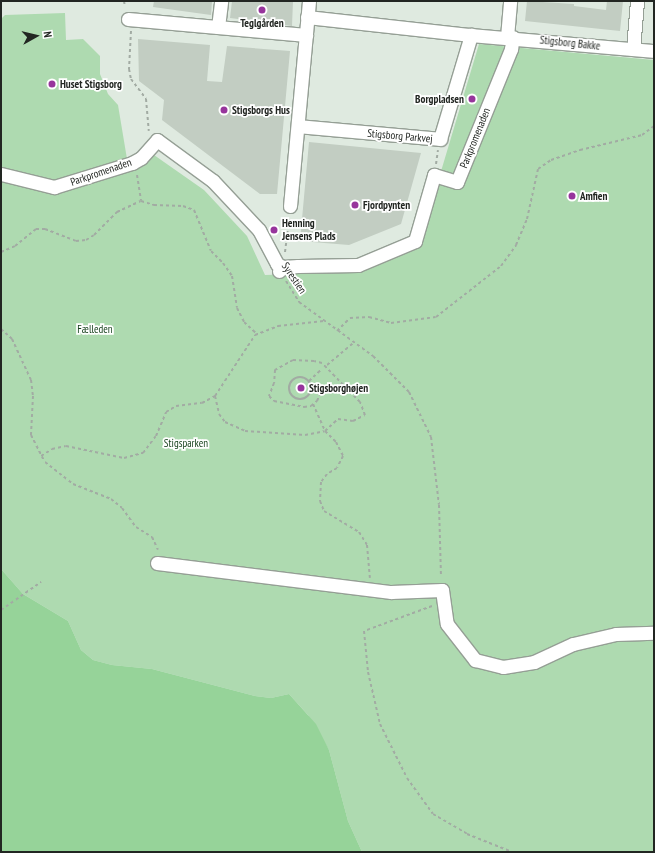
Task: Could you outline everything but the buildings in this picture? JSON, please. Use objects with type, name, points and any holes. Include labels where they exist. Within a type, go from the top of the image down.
[{"type":"street","points":[[218,27],[222,1]]},
{"type":"street","points":[[290,206],[309,1]]},
{"type":"street","points":[[308,18],[471,35],[510,37],[510,1]]},
{"type":"street","points":[[633,49],[637,1]]},
{"type":"street","points":[[128,18],[306,36]]},
{"type":"street","name":"Stigsborg Parkvej","points":[[298,126],[440,139],[471,35]]},
{"type":"street","name":"Stigsborg Bakke","points":[[510,37],[654,51]]},
{"type":"street","name":"Parkpromenaden","points":[[434,175],[458,182],[511,49],[510,37]]},
{"type":"street","points":[[153,143],[157,140],[213,181],[259,230],[281,269],[358,265],[415,241],[434,175]]},
{"type":"street","name":"Parkpromenaden","points":[[1,174],[54,187],[132,163],[141,158],[153,143]]},
{"type":"street","points":[[157,563],[442,597],[447,624],[476,660],[503,667],[534,662],[574,644],[616,634],[654,633]]},
{"type":"path","points":[[124,1],[128,18],[131,79],[146,99],[147,123],[153,143]]},
{"type":"path","points":[[337,330],[350,318],[370,317],[391,323],[436,318],[501,266],[512,250],[526,219],[538,169],[551,160],[580,150],[642,135],[654,126]]},
{"type":"path","points":[[434,175],[440,139]]},
{"type":"path","points":[[132,163],[137,172],[141,201]]},
{"type":"path","points":[[1,252],[15,246],[36,229],[45,229],[76,241],[86,240],[116,212],[141,201],[154,205],[183,206],[194,210],[211,251],[223,263],[232,276],[237,308],[244,322],[257,334]]},
{"type":"path","points":[[281,269],[290,206]]},
{"type":"path","name":"Syrestien","points":[[281,269],[300,302],[373,356],[409,392],[431,438],[439,505],[442,597]]},
{"type":"path","points":[[41,456],[52,449],[66,446],[124,458],[134,457],[143,453],[150,445],[166,412],[176,406],[202,403],[215,396],[257,334],[278,326],[324,321]]},
{"type":"path","points":[[1,329],[12,339],[31,380],[33,396],[31,435],[41,456],[45,462],[73,484],[107,496],[122,508],[136,527],[152,537],[158,551],[157,563]]},
{"type":"path","points":[[327,365],[354,342]]},
{"type":"path","points":[[215,396],[219,414],[225,422],[245,431],[272,432],[291,436],[325,431],[338,420],[360,420],[365,415],[360,402],[322,363],[294,360],[275,370],[271,398],[304,407],[313,404],[320,394],[317,387],[311,386]]},
{"type":"path","points":[[308,381],[321,370]]},
{"type":"path","points":[[295,378],[304,378],[311,386],[308,395],[304,398],[294,396],[291,392],[291,382],[295,378]]},
{"type":"path","points":[[313,404],[325,431],[336,442],[343,456],[338,468],[327,474],[321,482],[320,501],[324,511],[359,532],[367,546],[369,589]]},
{"type":"path","points":[[2,609],[41,582]]},
{"type":"path","points":[[442,597],[364,630],[368,672],[380,724],[408,778],[433,814],[467,834],[512,852]]},
{"type":"green space","name":"Stigsparken","points":[[65,13],[66,40],[83,39],[100,56],[100,74],[108,94],[118,105],[127,159],[154,155],[204,190],[247,236],[265,275],[362,272],[419,245],[479,44],[654,60],[654,852],[362,852],[348,821],[329,750],[308,715],[289,694],[271,698],[255,696],[152,669],[112,665],[93,660],[81,650],[68,621],[23,594],[1,569],[1,19],[5,15]]},
{"type":"shaded area","points":[[1,569],[23,594],[68,621],[81,650],[93,660],[112,665],[152,669],[255,696],[271,698],[289,694],[316,724],[329,750],[348,821],[362,852],[1,852]]},
{"type":"place","name":"Teglgården","points":[[262,10]]},
{"type":"place","name":"Huset Stigsborg","points":[[52,84]]},
{"type":"place","name":"Borgpladsen","points":[[472,99]]},
{"type":"place","name":"Stigsborgs Hus","points":[[224,110]]},
{"type":"place","name":"Amfien","points":[[572,196]]},
{"type":"place","name":"Fjordpynten","points":[[355,205]]},
{"type":"place","name":"Henning Jensens Plads","points":[[274,230]]},
{"type":"place","name":"Stigsborghøjen","points":[[301,388]]},
{"type":"park label","name":"Fælleden","points":[[95,329]]}]
